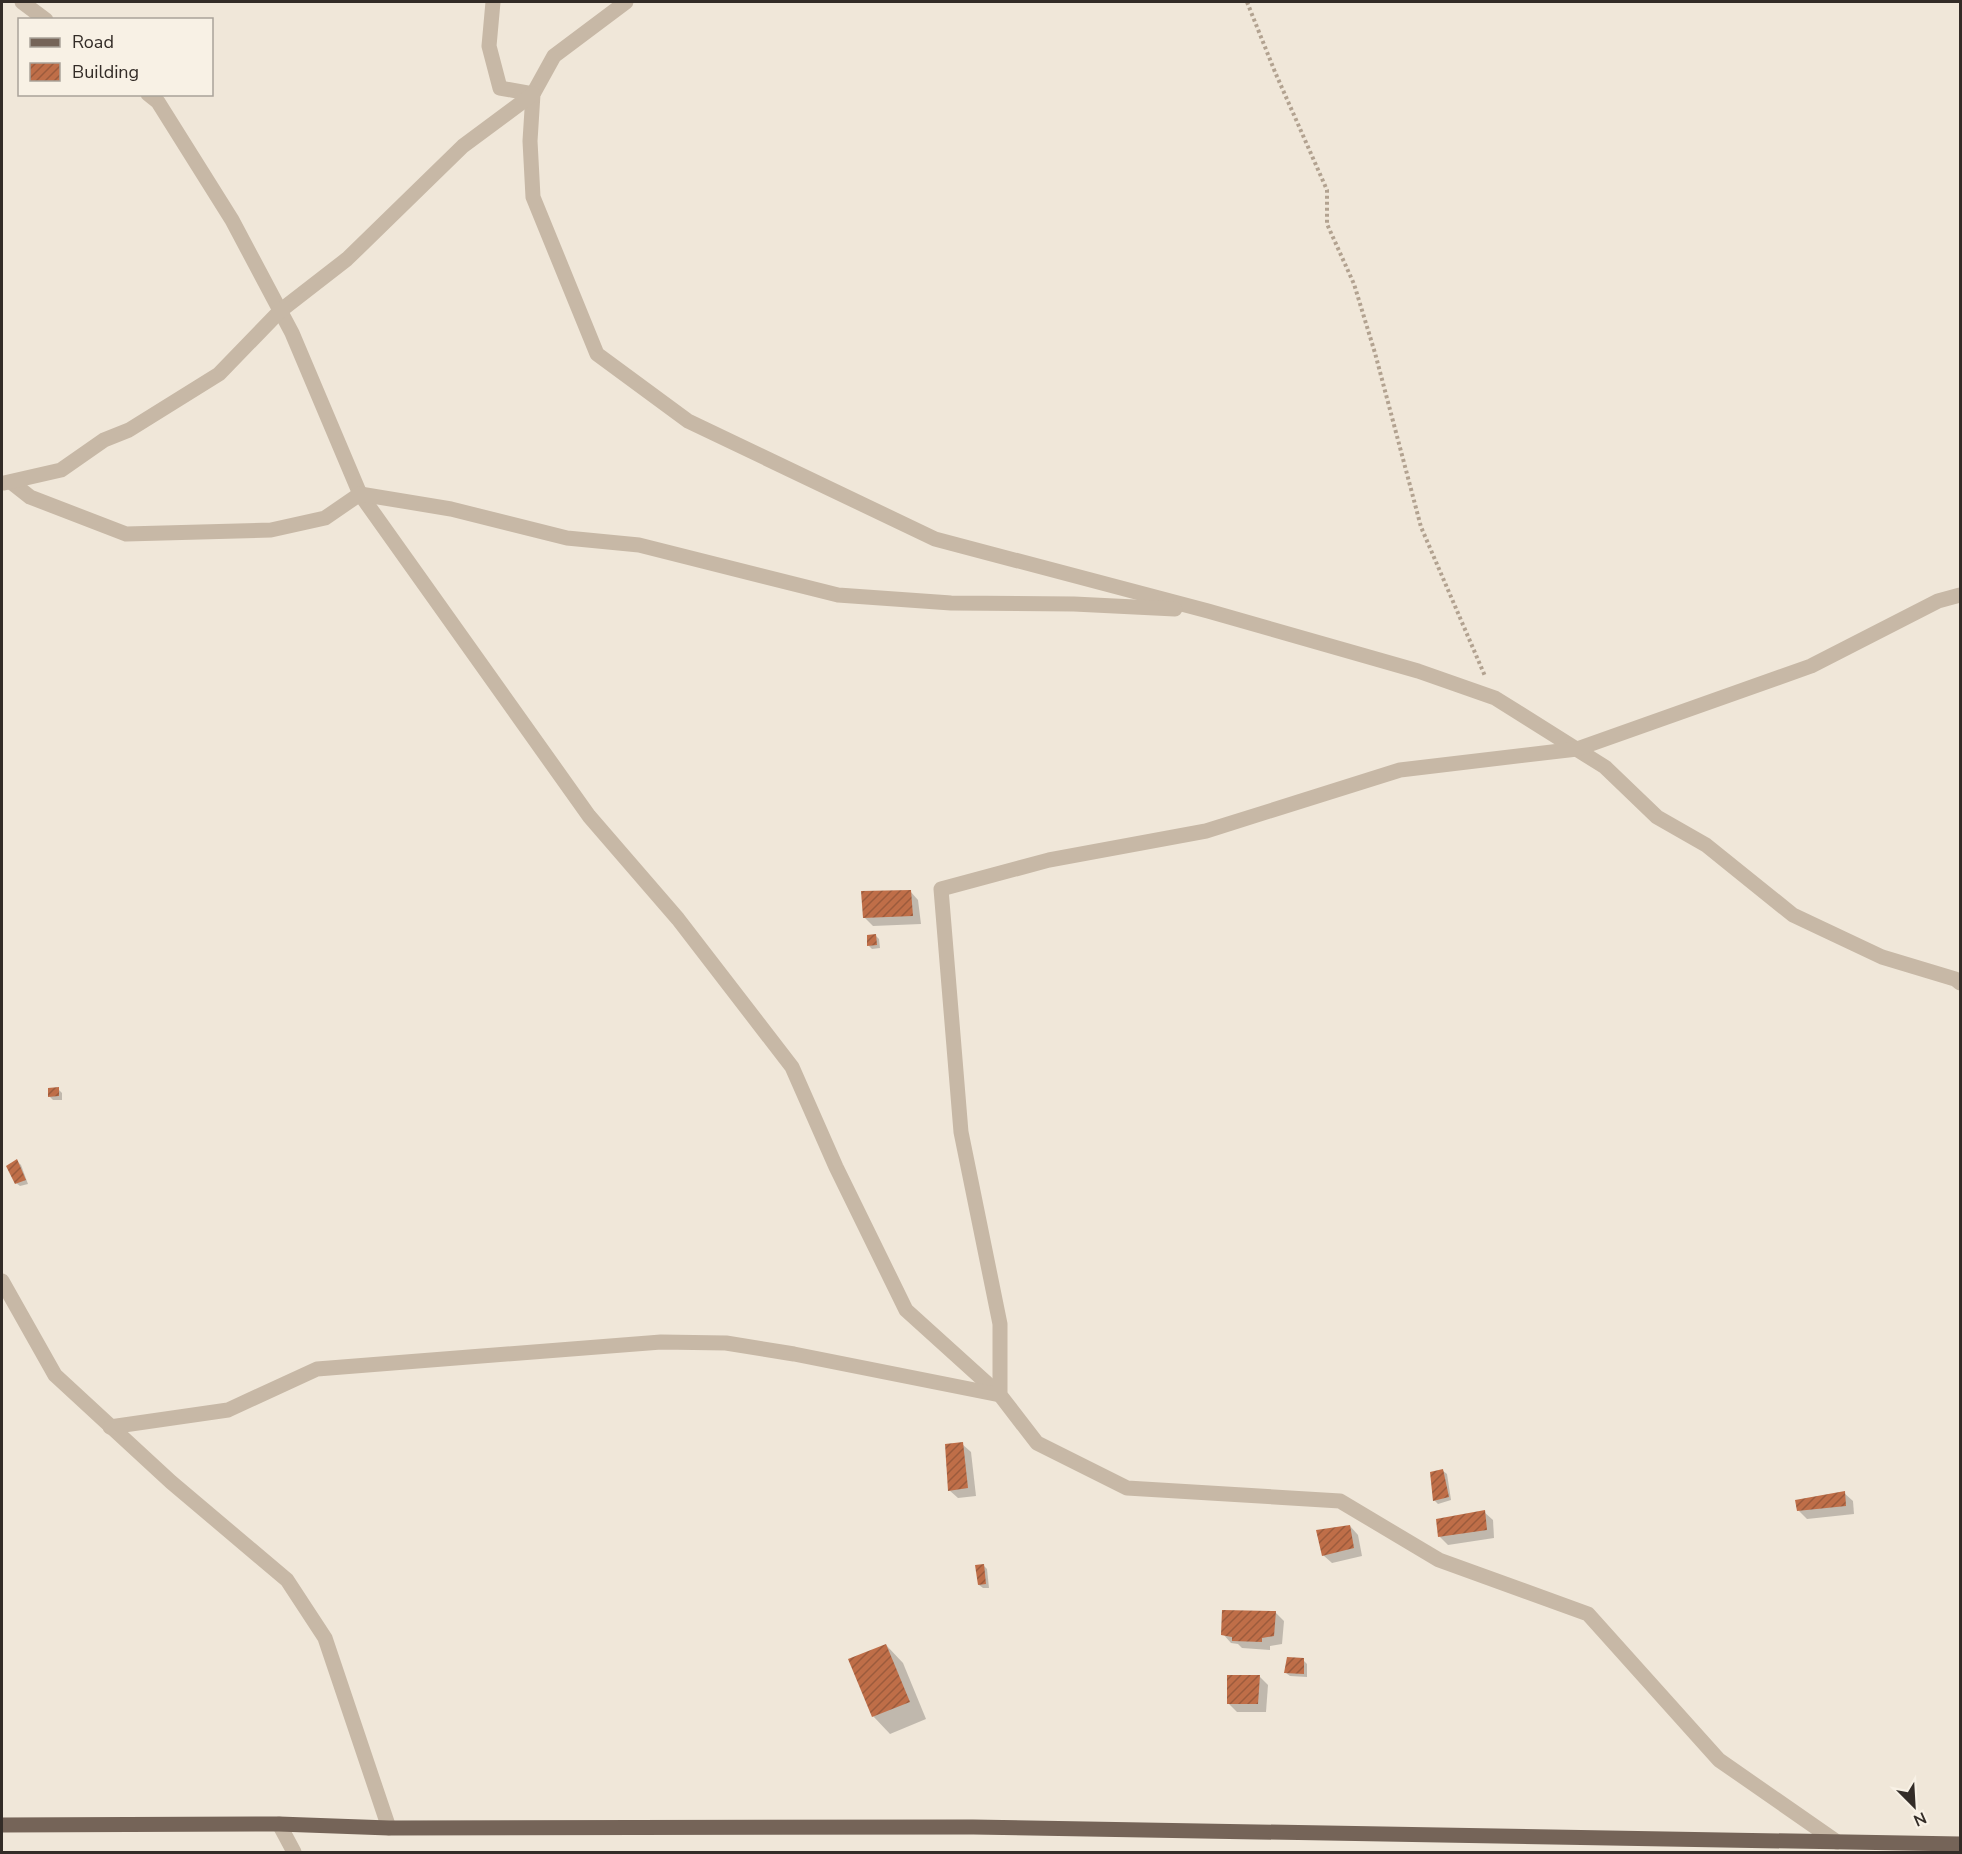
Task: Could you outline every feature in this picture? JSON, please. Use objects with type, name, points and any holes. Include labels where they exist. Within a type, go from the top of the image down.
[{"type":"main road","points":[[2,1825],[279,1824],[389,1828],[973,1827],[1960,1844]]},
{"type":"street","points":[[22,2],[43,18]]},
{"type":"street","points":[[493,2],[489,46],[500,88],[533,94]]},
{"type":"street","points":[[6,483],[61,470],[104,440],[129,430],[219,374],[280,311],[346,259],[463,146],[533,94],[554,56],[626,2]]},
{"type":"street","points":[[533,94],[530,141],[533,197],[597,354],[688,421],[935,539],[1208,611],[1418,671],[1495,698],[1605,767],[1657,817],[1706,845],[1793,915],[1882,957],[1955,979],[1960,983]]},
{"type":"street","points":[[150,96],[158,102],[232,220],[280,311],[297,344],[360,494],[589,816],[678,919],[792,1067],[836,1167],[906,1310],[1000,1395],[1037,1443],[1127,1488],[1340,1501],[1439,1560],[1588,1614],[1719,1760],[1837,1842]]},
{"type":"street","points":[[6,483],[30,497],[126,534],[271,531],[325,518],[360,494],[451,509],[567,538],[639,545],[838,595],[951,603],[1074,604],[1208,611]]},
{"type":"street","points":[[1000,1395],[1000,1324],[961,1132],[941,889],[1049,860],[1206,831],[1400,770],[1577,749],[1811,666],[1938,601],[1960,595]]},
{"type":"street","points":[[2,1281],[55,1376],[171,1482],[287,1580],[325,1638],[389,1828]]},
{"type":"street","points":[[110,1427],[228,1410],[317,1369],[661,1342],[726,1343],[771,1350],[1000,1395]]},
{"type":"street","points":[[279,1824],[294,1852]]},
{"type":"path","points":[[1248,2],[1275,72],[1327,190],[1326,224],[1358,296],[1421,527],[1495,698]]},
{"type":"building","points":[[911,890],[913,916],[863,918],[861,891]]},
{"type":"building","points":[[876,934],[877,945],[867,946],[867,935]]},
{"type":"building","points":[[59,1087],[59,1096],[48,1097],[48,1088]]},
{"type":"building","points":[[17,1159],[26,1180],[15,1184],[6,1166]]},
{"type":"building","points":[[963,1442],[968,1488],[948,1491],[945,1444]]},
{"type":"building","points":[[1443,1469],[1449,1497],[1433,1501],[1430,1472]]},
{"type":"building","points":[[1845,1491],[1846,1506],[1797,1511],[1795,1500]]},
{"type":"building","points":[[1485,1510],[1487,1530],[1438,1537],[1436,1519]]},
{"type":"building","points":[[1350,1525],[1354,1548],[1322,1556],[1316,1530]]},
{"type":"building","points":[[984,1564],[986,1584],[978,1585],[975,1565]]},
{"type":"building","points":[[1222,1610],[1276,1611],[1274,1636],[1262,1638],[1262,1642],[1232,1641],[1232,1637],[1221,1635]]},
{"type":"building","points":[[886,1644],[910,1702],[872,1717],[848,1659]]},
{"type":"building","points":[[1287,1657],[1304,1658],[1304,1674],[1284,1673]]},
{"type":"building","points":[[1227,1675],[1260,1675],[1258,1704],[1227,1704]]}]
